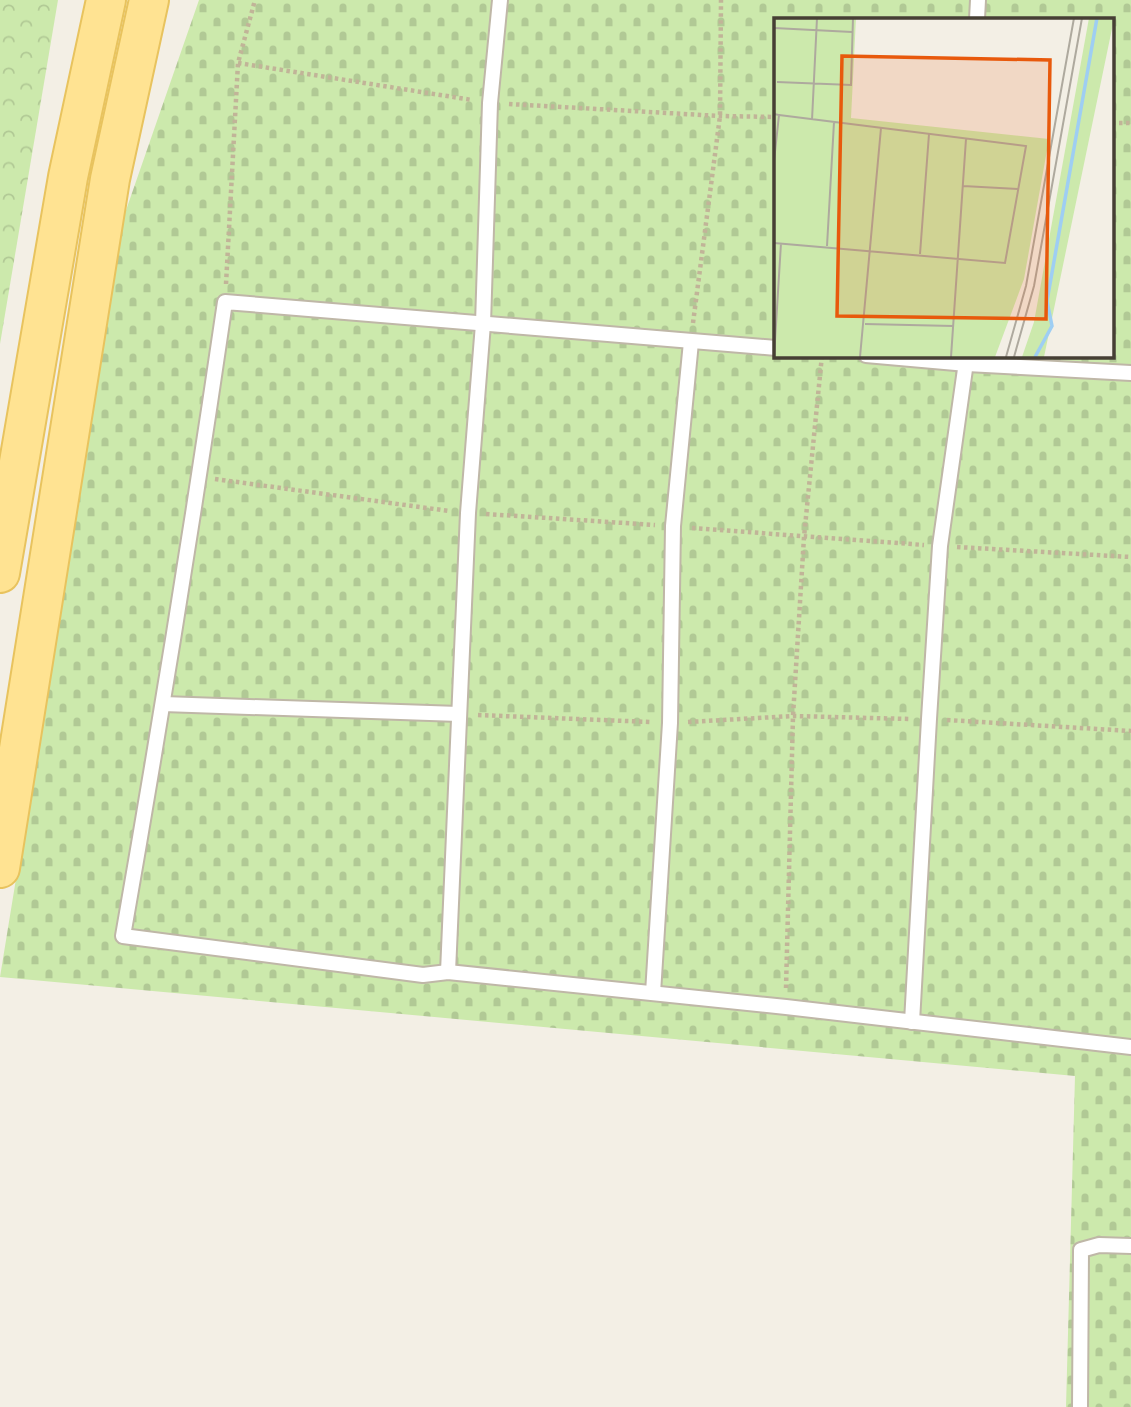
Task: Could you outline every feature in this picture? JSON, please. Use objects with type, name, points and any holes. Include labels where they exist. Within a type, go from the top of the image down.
[{"type":"main road","points":[[0,573],[68,177],[106,0]]},
{"type":"main road","points":[[0,868],[110,179],[149,0]]},
{"type":"lane","points":[[448,972],[468,513],[483,324],[490,103],[500,0]]},
{"type":"lane","points":[[977,18],[978,0]]},
{"type":"lane","points":[[774,348],[225,302],[200,477],[123,936],[423,975],[448,972],[786,1007],[1131,1047]]},
{"type":"lane","points":[[653,993],[670,723],[673,526],[691,342]]},
{"type":"lane","points":[[906,357],[1131,373]]},
{"type":"lane","points":[[912,1023],[940,546],[967,360]]},
{"type":"lane","points":[[163,704],[459,714]]},
{"type":"lane","points":[[1080,1407],[1081,1250],[1099,1245],[1131,1246]]},
{"type":"path","points":[[225,302],[238,63],[255,0]]},
{"type":"path","points":[[691,342],[720,116],[721,0]]},
{"type":"path","points":[[786,1007],[793,716],[804,537],[822,357]]},
{"type":"path","points":[[200,477],[468,513],[1131,557]]},
{"type":"path","points":[[459,714],[670,723],[793,716],[929,719],[1131,731]]},
{"type":"green space","points":[[0,0],[58,0],[0,344]]},
{"type":"green space","points":[[199,0],[1131,0],[1131,1407],[1066,1407],[1075,1076],[0,977],[124,216]]}]
